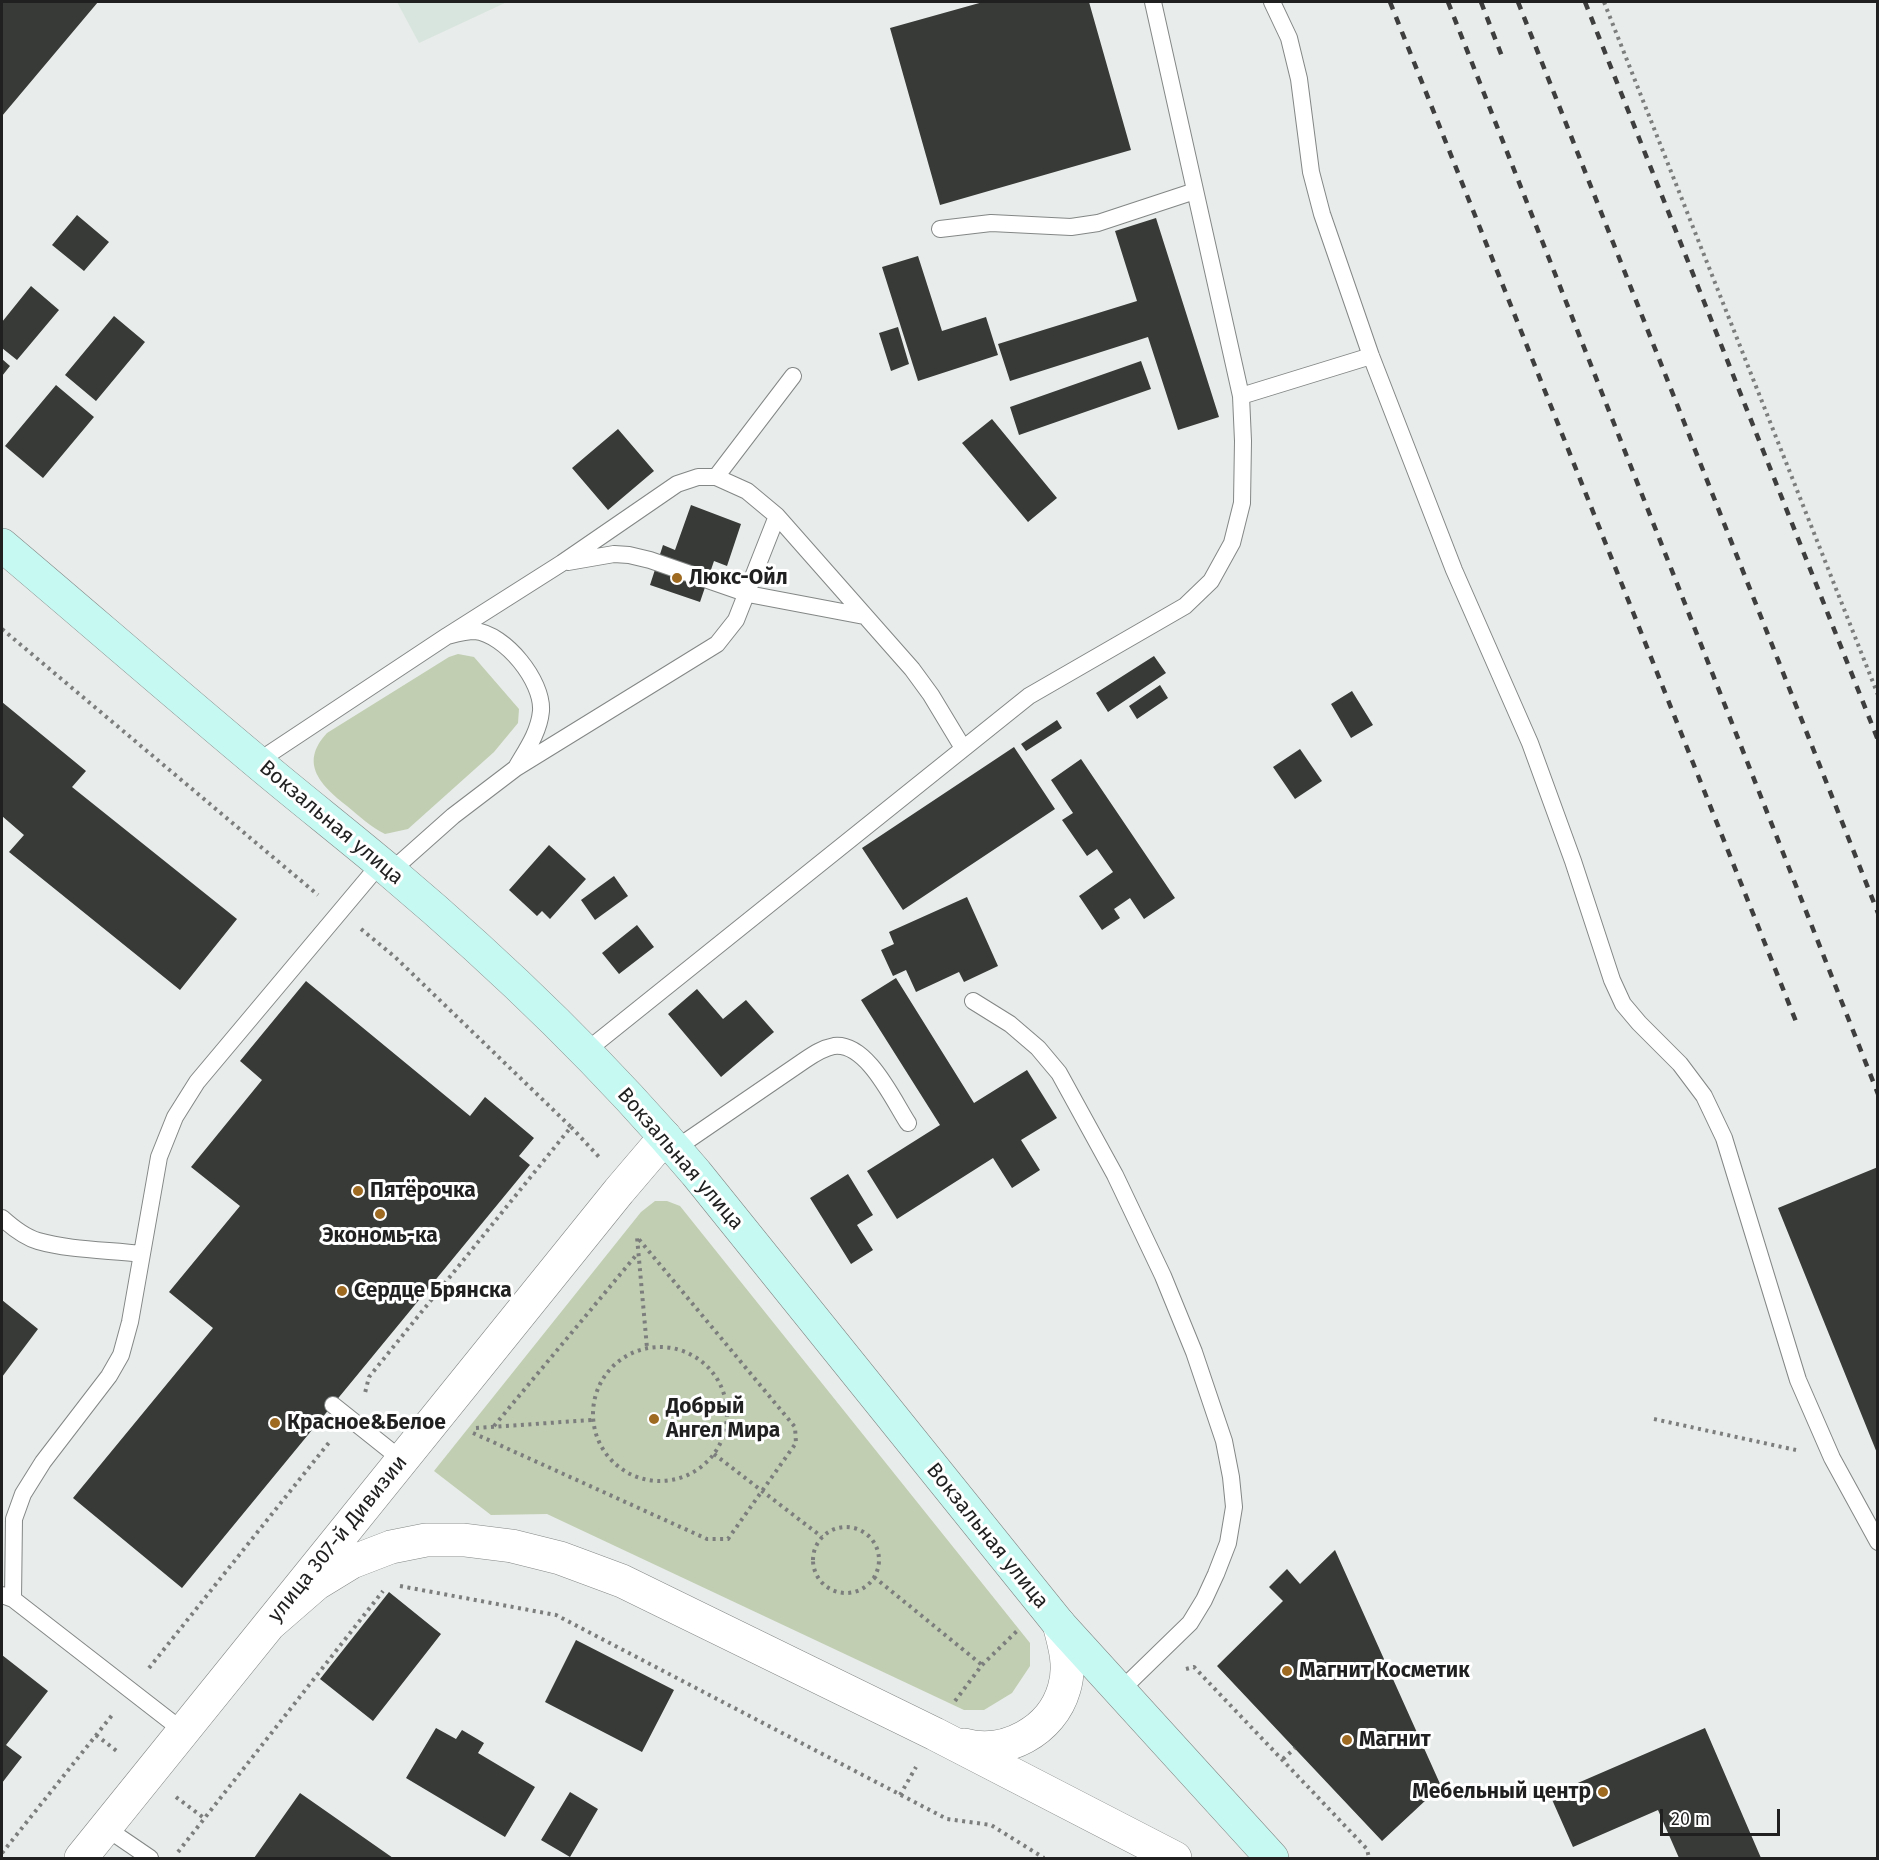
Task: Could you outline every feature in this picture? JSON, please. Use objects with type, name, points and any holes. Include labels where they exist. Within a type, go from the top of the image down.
[{"type":"main road","name":"Вокзальная улица","points":[[2,545],[385,868],[489,959],[585,1052],[670,1143],[1059,1624],[1272,1858]]},
{"type":"street","name":"улица 307-й Дивизии","points":[[81,1858],[637,1169],[670,1143]]},
{"type":"street","points":[[270,1624],[316,1584],[352,1562],[391,1547],[426,1540],[464,1540],[512,1546],[560,1558],[622,1581],[954,1743],[1140,1850],[1175,1858]]},
{"type":"street","points":[[954,1743],[972,1748],[990,1749],[1006,1746],[1029,1736],[1051,1713],[1064,1691],[1066,1678],[1067,1653],[1059,1624]]},
{"type":"lane","points":[[585,1052],[1029,696],[1185,606],[1211,581],[1232,543],[1242,503],[1241,396],[1153,2]]},
{"type":"lane","points":[[1272,2],[1289,38],[1299,79],[1311,171],[1322,214],[1371,356],[1454,570],[1530,743],[1574,861],[1612,981],[1623,1004],[1680,1064],[1704,1096],[1724,1138],[1798,1380],[1832,1458],[1878,1542]]},
{"type":"lane","points":[[940,229],[991,223],[1071,227],[1098,223],[1195,191]]},
{"type":"lane","points":[[1241,396],[1371,356]]},
{"type":"lane","points":[[716,477],[793,376]]},
{"type":"lane","points":[[257,762],[562,563],[677,484],[698,477],[716,477],[747,491],[777,516],[912,669],[931,695],[963,748]]},
{"type":"lane","points":[[183,1731],[7,1597],[14,1519],[23,1494],[43,1462],[109,1376],[121,1355],[130,1322],[159,1157],[175,1117],[197,1082],[339,911],[385,868],[516,768],[717,644],[736,620],[777,516]]},
{"type":"lane","points":[[562,563],[614,554],[628,555],[650,560],[748,594],[864,616]]},
{"type":"lane","points":[[447,636],[474,631],[496,638],[517,657],[537,688],[541,710],[536,734],[516,768]]},
{"type":"lane","points":[[974,1001],[1010,1024],[1038,1048],[1059,1073],[1115,1175],[1163,1276],[1194,1352],[1224,1441],[1234,1507],[1228,1543],[1216,1574],[1190,1623],[1119,1692]]},
{"type":"lane","points":[[670,1143],[821,1050],[836,1046],[850,1048],[862,1055],[871,1065],[908,1123]]},
{"type":"lane","points":[[2,1218],[17,1231],[36,1241],[142,1254]]},
{"type":"lane","points":[[333,1405],[402,1460]]},
{"type":"lane","points":[[106,1828],[150,1858]]},
{"type":"path","points":[[1604,2],[1878,695]]},
{"type":"path","points":[[2,629],[395,957],[571,1127],[369,1377],[362,1402],[162,1651]]},
{"type":"path","points":[[592,1420],[465,1429],[707,1539],[728,1539],[796,1443],[795,1427],[637,1237],[647,1348]]},
{"type":"path","points":[[494,1426],[638,1253]]},
{"type":"path","points":[[661,1346],[683,1350],[703,1361],[718,1378],[727,1400],[728,1423],[721,1444],[714,1454],[707,1463],[688,1476],[667,1481],[645,1480],[626,1473],[609,1459],[597,1440],[592,1420],[594,1398],[603,1378],[618,1361],[638,1350],[647,1348],[661,1346]]},
{"type":"path","points":[[1654,1419],[1832,1458]]},
{"type":"path","points":[[714,1454],[822,1537]]},
{"type":"path","points":[[846,1527],[858,1529],[868,1535],[875,1544],[878,1555],[878,1566],[874,1577],[867,1585],[849,1593],[828,1588],[820,1582],[813,1563],[814,1552],[822,1537],[835,1528],[846,1527]]},
{"type":"path","points":[[874,1577],[982,1665]]},
{"type":"path","points":[[396,1585],[556,1615],[947,1819],[991,1826],[1044,1858]]},
{"type":"path","points":[[173,1858],[387,1586]]},
{"type":"path","points":[[1194,1666],[1367,1849],[1369,1858]]},
{"type":"path","points":[[2,1854],[131,1690]]},
{"type":"path","points":[[1283,1759],[1295,1748]]},
{"type":"shaded area","points":[[397,2],[507,2],[419,43]]},
{"type":"green space","points":[[458,654],[474,657],[519,709],[518,723],[494,752],[408,829],[385,834],[361,818],[329,791],[317,774],[314,755],[327,733],[449,657]]},
{"type":"green space","points":[[655,1201],[667,1201],[680,1206],[1030,1643],[1030,1666],[1012,1693],[984,1710],[964,1710],[547,1514],[491,1515],[434,1471],[641,1212]]},
{"type":"building","points":[[2,2],[98,2],[2,116]]},
{"type":"building","points":[[983,2],[1089,2],[1131,150],[940,205],[890,28]]},
{"type":"building","points":[[77,215],[109,242],[84,271],[52,245]]},
{"type":"building","points":[[1156,218],[1219,417],[1178,430],[1148,337],[1010,381],[998,344],[1137,301],[1115,231]]},
{"type":"building","points":[[918,256],[942,331],[986,317],[998,355],[918,381],[882,267]]},
{"type":"building","points":[[31,286],[59,310],[17,360],[2,348],[2,322]]},
{"type":"building","points":[[114,316],[145,342],[96,401],[65,375]]},
{"type":"building","points":[[898,327],[909,364],[891,371],[879,333]]},
{"type":"building","points":[[2,359],[10,366],[2,376]]},
{"type":"building","points":[[1141,361],[1151,389],[1019,435],[1010,407]]},
{"type":"building","points":[[56,385],[94,417],[43,478],[5,446]]},
{"type":"building","points":[[992,419],[1057,498],[1028,522],[962,443]]},
{"type":"building","points":[[618,429],[654,471],[608,510],[572,468]]},
{"type":"building","points":[[691,505],[741,524],[727,566],[714,561],[700,602],[650,585],[663,545],[675,550]]},
{"type":"building","points":[[1154,656],[1166,673],[1108,712],[1096,693]]},
{"type":"building","points":[[1160,685],[1168,698],[1137,719],[1129,706]]},
{"type":"building","points":[[1352,691],[1373,725],[1351,738],[1331,704]]},
{"type":"building","points":[[2,702],[86,771],[72,787],[237,919],[180,990],[9,852],[24,835],[2,816]]},
{"type":"building","points":[[1057,720],[1062,728],[1026,751],[1021,744]]},
{"type":"building","points":[[1014,747],[1055,809],[903,910],[862,848]]},
{"type":"building","points":[[1300,749],[1322,781],[1295,799],[1273,767]]},
{"type":"building","points":[[1081,759],[1175,898],[1144,919],[1130,898],[1114,909],[1120,918],[1102,930],[1079,896],[1113,872],[1097,849],[1087,856],[1062,820],[1073,813],[1051,780]]},
{"type":"building","points":[[549,845],[586,879],[550,919],[542,911],[537,916],[509,890]]},
{"type":"building","points":[[614,876],[628,896],[595,920],[581,900]]},
{"type":"building","points":[[967,897],[998,966],[964,982],[959,972],[916,992],[906,970],[893,976],[881,950],[894,944],[889,932]]},
{"type":"building","points":[[637,925],[654,947],[619,974],[602,953]]},
{"type":"building","points":[[896,978],[974,1103],[1027,1070],[1057,1118],[1021,1140],[1040,1170],[1012,1188],[993,1158],[897,1219],[867,1171],[940,1125],[861,1000]]},
{"type":"building","points":[[306,981],[470,1116],[485,1097],[534,1138],[519,1156],[530,1165],[182,1588],[73,1498],[213,1328],[169,1292],[240,1206],[191,1167],[262,1080],[240,1061]]},
{"type":"building","points":[[697,989],[723,1019],[746,1000],[774,1032],[721,1077],[668,1014]]},
{"type":"building","points":[[1878,1167],[1878,1453],[1877,1453],[1778,1208]]},
{"type":"building","points":[[848,1174],[873,1215],[857,1225],[873,1250],[851,1264],[810,1198]]},
{"type":"building","points":[[2,1300],[38,1329],[2,1377]]},
{"type":"building","points":[[1335,1550],[1441,1786],[1382,1841],[1217,1666],[1283,1601],[1269,1587],[1287,1569],[1300,1584]]},
{"type":"building","points":[[389,1592],[441,1634],[373,1721],[320,1679]]},
{"type":"building","points":[[576,1640],[674,1690],[642,1752],[545,1702]]},
{"type":"building","points":[[2,1655],[48,1691],[6,1745],[22,1757],[2,1783]]},
{"type":"building","points":[[436,1728],[456,1739],[462,1730],[484,1743],[478,1753],[535,1787],[505,1837],[406,1778]]},
{"type":"building","points":[[1705,1728],[1761,1858],[1679,1858],[1658,1810],[1573,1847],[1550,1795]]},
{"type":"building","points":[[570,1792],[598,1809],[570,1857],[541,1840]]},
{"type":"building","points":[[300,1793],[393,1858],[254,1858]]},
{"type":"railway","points":[[1390,2],[1797,1024]]},
{"type":"railway","points":[[1448,2],[1878,1094]]},
{"type":"railway","points":[[1481,2],[1503,59]]},
{"type":"railway","points":[[1518,2],[1878,913]]},
{"type":"railway","points":[[1585,2],[1878,740]]},
{"type":"place","name":"Люкс-Ойл","points":[[677,578]]},
{"type":"place","name":"Пятёрочка","points":[[358,1191]]},
{"type":"place","name":"Экономь-ка","points":[[380,1214]]},
{"type":"place","name":"Сердце Брянска","points":[[342,1291]]},
{"type":"place","name":"Добрый Ангел Мира","points":[[654,1419]]},
{"type":"place","name":"Красное&Белое","points":[[275,1423]]},
{"type":"place","name":"Магнит Косметик","points":[[1287,1671]]},
{"type":"place","name":"Магнит","points":[[1347,1740]]},
{"type":"place","name":"Мебельный центр","points":[[1603,1792]]}]
